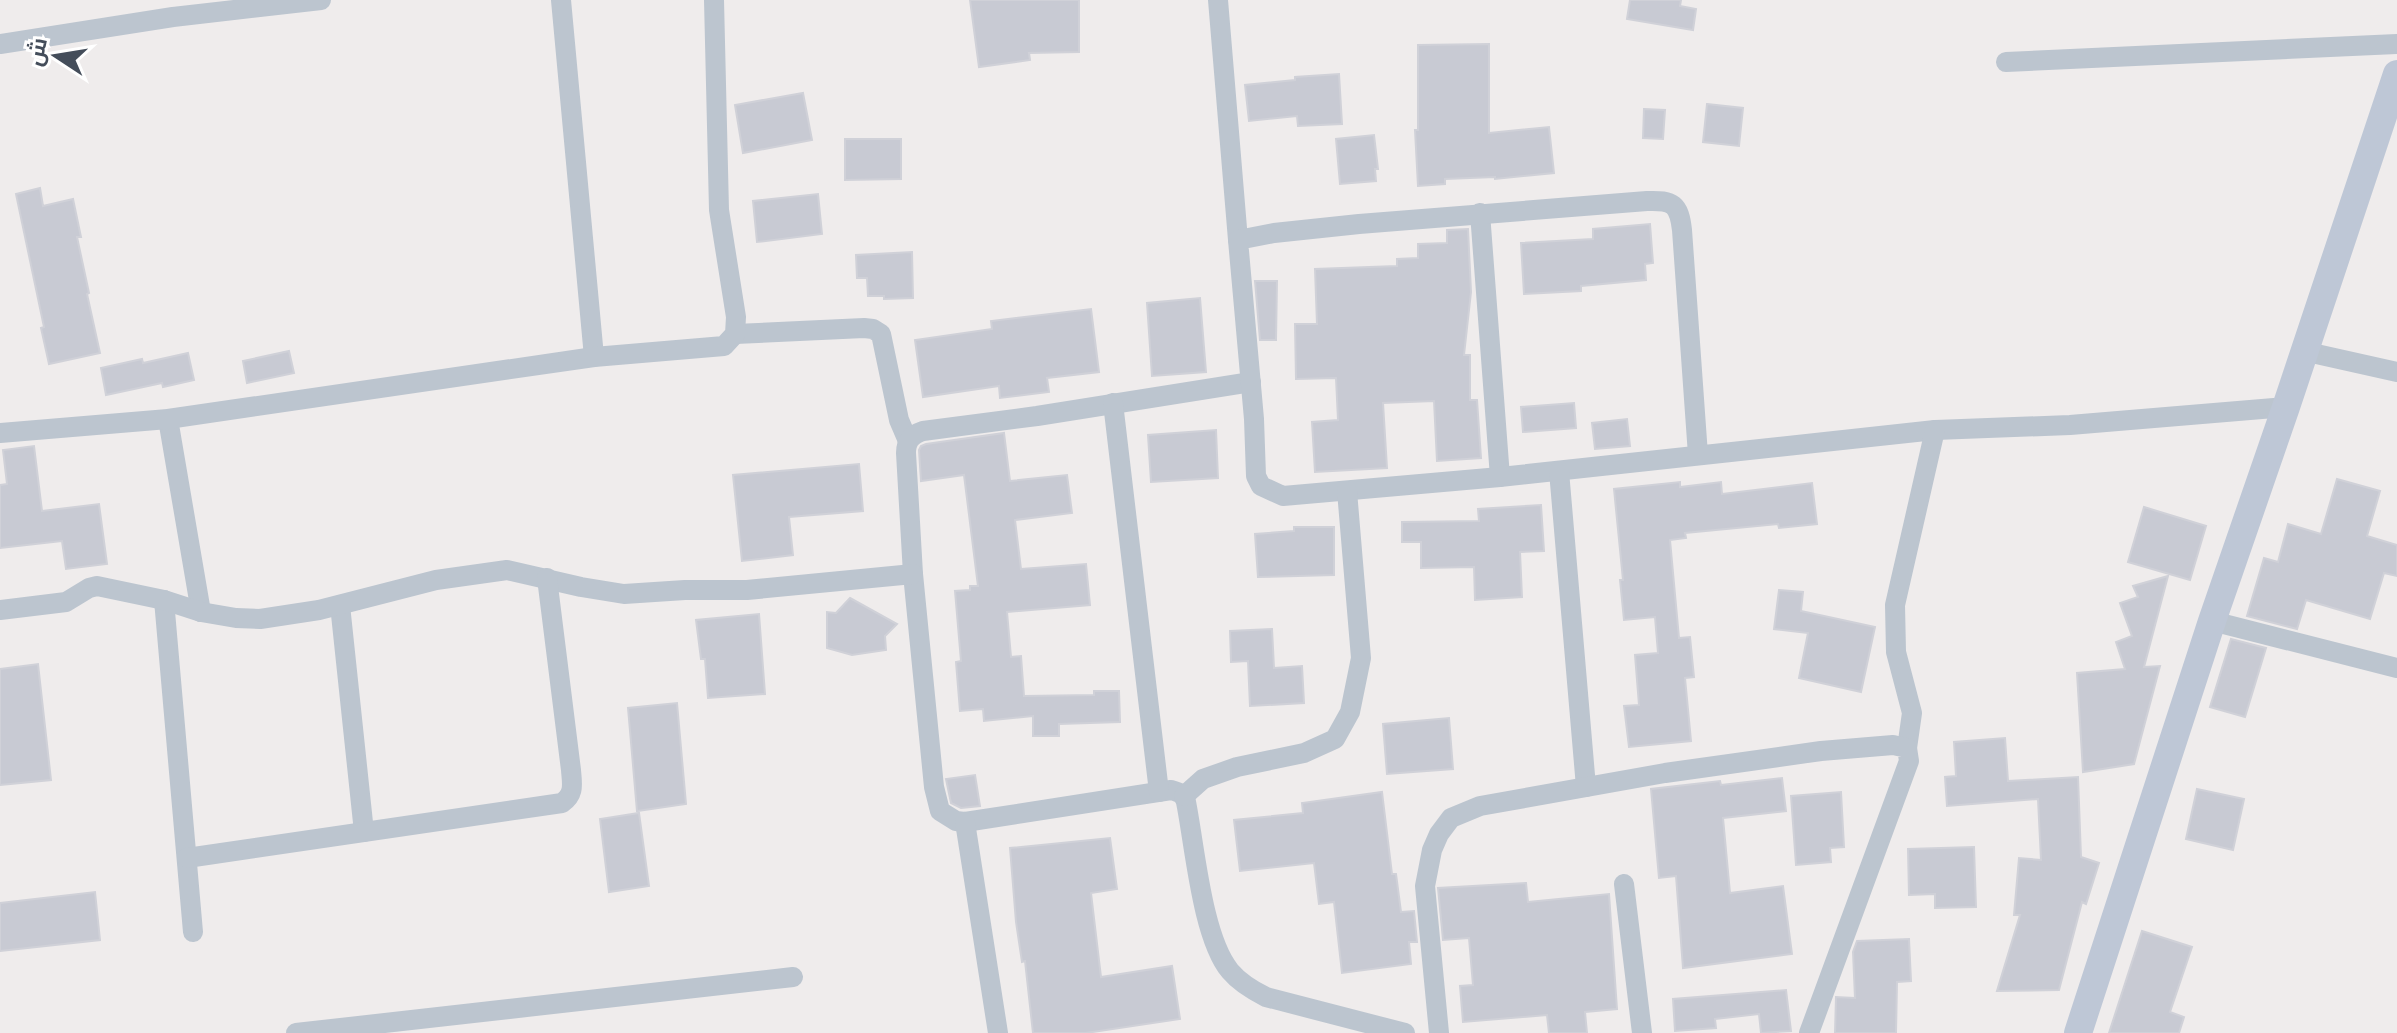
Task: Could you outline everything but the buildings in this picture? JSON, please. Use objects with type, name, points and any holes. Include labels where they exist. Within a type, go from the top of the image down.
[{"type":"main road","points":[[2078,1033],[2212,621],[2397,74]]},
{"type":"street","points":[[0,44],[173,17],[321,0]]},
{"type":"street","points":[[561,0],[594,357]]},
{"type":"street","points":[[0,433],[168,419],[594,357],[724,346],[735,334],[736,317],[719,210],[714,0]]},
{"type":"street","points":[[1218,0],[1251,382],[1256,476],[1261,486],[1283,496],[1500,477],[1935,430],[2070,425],[2286,407]]},
{"type":"street","points":[[2006,62],[2397,44]]},
{"type":"street","points":[[1238,240],[1274,233],[1480,213],[1659,200],[1676,207],[1682,230],[1698,455]]},
{"type":"street","points":[[1480,213],[1500,477]]},
{"type":"street","points":[[735,334],[873,329],[881,334],[899,420],[908,441]]},
{"type":"street","points":[[2303,351],[2397,372]]},
{"type":"street","points":[[1184,796],[1171,790],[965,822],[956,821],[940,811],[934,787],[913,574],[906,453],[908,441],[914,434],[923,431],[1251,382]]},
{"type":"street","points":[[1113,403],[1159,792]]},
{"type":"street","points":[[168,419],[201,612]]},
{"type":"street","points":[[1809,1033],[1909,761],[1907,748],[1912,713],[1896,652],[1895,605],[1935,430]]},
{"type":"street","points":[[1559,471],[1586,787]]},
{"type":"street","points":[[1184,796],[1203,779],[1237,767],[1304,753],[1335,739],[1350,712],[1361,658],[1347,491]]},
{"type":"street","points":[[0,610],[66,602],[97,586],[164,600],[201,612],[260,619],[340,605],[436,580],[507,570],[624,594],[747,590],[913,574]]},
{"type":"street","points":[[187,858],[562,803],[568,799],[572,794],[571,770],[547,578]]},
{"type":"street","points":[[164,600],[193,932]]},
{"type":"street","points":[[340,605],[364,832]]},
{"type":"street","points":[[2212,621],[2397,668]]},
{"type":"street","points":[[1439,1033],[1425,886],[1428,865],[1439,834],[1451,818],[1480,806],[1665,773],[1821,751],[1893,745],[1907,748]]},
{"type":"street","points":[[1184,796],[1215,944],[1230,970],[1246,987],[1266,997],[1405,1033]]},
{"type":"street","points":[[965,822],[998,1033]]},
{"type":"street","points":[[1624,884],[1642,1033]]},
{"type":"street","points":[[296,1033],[793,977]]}]
